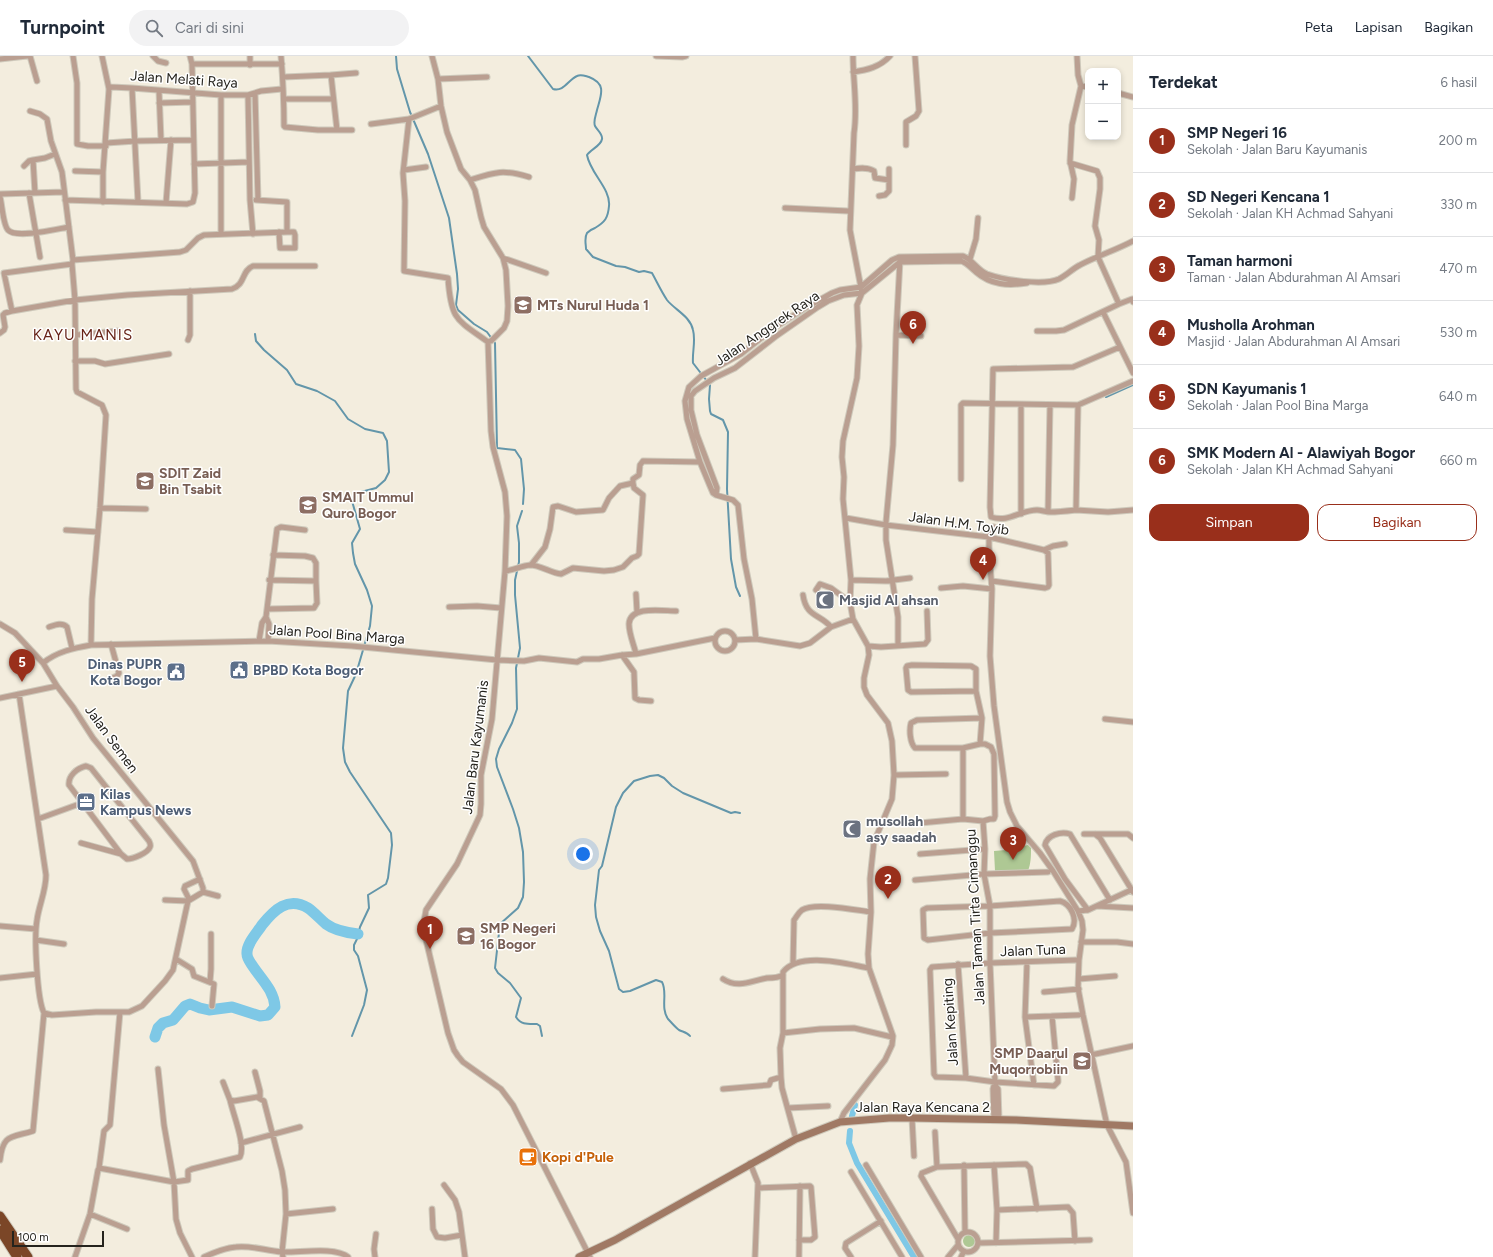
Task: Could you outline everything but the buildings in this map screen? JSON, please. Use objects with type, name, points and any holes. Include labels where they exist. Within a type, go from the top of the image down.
[{"type":"highway","points":[[0,1216],[27,1257]]},
{"type":"highway","points":[[0,1220],[27,1257]]},
{"type":"highway","points":[[0,1230],[17,1257]]},
{"type":"highway","points":[[0,1238],[12,1257]]},
{"type":"street","points":[[0,60],[11,57],[28,56],[37,81]]},
{"type":"street","points":[[73,56],[77,83],[77,144],[88,146],[136,141],[193,140]]},
{"type":"street","points":[[102,56],[108,89],[106,145],[103,172],[103,202]]},
{"type":"street","points":[[153,56],[158,61],[166,63]]},
{"type":"street","points":[[65,200],[187,204],[193,202],[195,193],[193,94],[192,64],[190,56]]},
{"type":"street","points":[[250,56],[250,65]]},
{"type":"street","points":[[281,56],[284,77],[282,89],[284,99],[284,127],[318,130],[352,130]]},
{"type":"street","points":[[412,117],[404,170],[404,271],[448,278],[449,300],[455,316],[461,323],[490,342],[504,328],[508,314],[507,278],[503,258],[484,227],[475,190],[470,180],[461,169],[447,132],[441,106],[438,79],[432,56]]},
{"type":"street","points":[[656,56],[682,58],[686,56]]},
{"type":"street","points":[[840,1122],[844,1113],[885,1060],[892,1045],[892,1034],[869,968],[868,954],[871,912],[870,879],[874,842],[892,799],[894,775],[892,741],[888,723],[867,695],[864,687],[864,678],[869,659],[868,646],[853,620],[850,602],[851,580],[843,499],[843,441],[856,378],[859,346],[857,305],[861,290],[850,230],[854,133],[856,119],[853,72],[854,56]]},
{"type":"street","points":[[853,72],[870,69],[884,62],[890,56]]},
{"type":"street","points":[[906,145],[906,122],[916,116],[919,111],[915,56]]},
{"type":"street","points":[[1072,198],[1074,179],[1070,164],[1072,126],[1081,86],[1078,75],[1077,56]]},
{"type":"street","points":[[192,64],[282,64]]},
{"type":"street","points":[[284,77],[331,76],[356,73]]},
{"type":"street","points":[[331,76],[337,130]]},
{"type":"street","points":[[438,79],[487,77]]},
{"type":"street","points":[[1081,86],[1085,87]]},
{"type":"street","name":"Jalan Melati Raya","points":[[108,89],[112,87],[132,88],[221,95],[248,95],[261,91],[282,89]]},
{"type":"street","points":[[132,88],[136,141],[138,202]]},
{"type":"street","points":[[159,91],[161,140]]},
{"type":"street","points":[[255,93],[258,200]]},
{"type":"street","points":[[1121,94],[1133,97]]},
{"type":"street","points":[[221,95],[222,234]]},
{"type":"street","points":[[248,95],[250,200],[254,234]]},
{"type":"street","points":[[284,99],[333,99]]},
{"type":"street","points":[[159,103],[193,102]]},
{"type":"street","points":[[371,124],[412,117],[441,106]]},
{"type":"street","points":[[30,111],[46,117],[51,141],[62,172],[69,227],[75,300],[75,361],[77,392],[102,405],[106,415],[92,599],[91,644]]},
{"type":"street","points":[[166,203],[171,140]]},
{"type":"street","points":[[249,146],[256,146]]},
{"type":"street","points":[[24,166],[30,161],[46,158],[55,154]]},
{"type":"street","points":[[33,160],[35,193]]},
{"type":"street","points":[[194,164],[249,162]]},
{"type":"street","points":[[1070,164],[1097,171],[1099,173],[1100,189],[1095,226],[1099,240],[1098,257],[1119,304]]},
{"type":"street","points":[[404,170],[426,167]]},
{"type":"street","points":[[853,169],[871,169],[874,171],[875,178],[889,180]]},
{"type":"street","points":[[879,196],[885,196],[889,191],[889,169]]},
{"type":"street","points":[[75,171],[103,172]]},
{"type":"street","points":[[470,180],[498,171],[529,176]]},
{"type":"street","points":[[0,194],[64,192]]},
{"type":"street","points":[[29,193],[40,257]]},
{"type":"street","points":[[0,197],[5,227],[13,234],[37,233],[69,227]]},
{"type":"street","points":[[250,200],[287,202],[287,232]]},
{"type":"street","points":[[785,208],[850,212]]},
{"type":"street","points":[[970,259],[976,239],[978,218]]},
{"type":"street","points":[[12,310],[2,274],[72,262],[180,252],[186,250],[198,238],[204,235],[279,232],[295,233],[294,249],[280,248],[279,232]]},
{"type":"street","points":[[861,290],[884,266],[892,260],[966,262],[982,277],[999,284],[1009,285],[1030,282],[1050,282],[1060,278],[1079,265],[1133,241]]},
{"type":"street","points":[[900,260],[956,255],[970,259],[980,270],[985,273],[1030,282]]},
{"type":"street","points":[[503,258],[546,272]]},
{"type":"street","points":[[898,646],[898,616],[886,540],[886,525],[894,445],[896,335],[900,260]]},
{"type":"street","name":"Jalan Anggrek Raya","points":[[716,495],[717,488],[697,435],[691,410],[691,396],[714,378],[735,368],[775,337],[828,301],[861,290],[880,280],[900,260]]},
{"type":"street","points":[[0,333],[5,327],[3,315],[12,310],[75,300],[128,295],[232,289],[237,288],[240,285],[247,270],[253,266],[315,266]]},
{"type":"street","points":[[884,266],[888,272]]},
{"type":"street","name":"Jalan Anggrek Raya","points":[[699,377],[741,354],[774,328],[821,298],[840,290],[861,290]]},
{"type":"street","points":[[188,340],[190,335],[190,291]]},
{"type":"street","points":[[1037,331],[1064,330],[1119,304],[1133,300]]},
{"type":"street","points":[[1104,312],[1133,373]]},
{"type":"street","points":[[76,335],[118,331]]},
{"type":"street","points":[[896,335],[921,336]]},
{"type":"street","name":"Jalan Baru Kayumanis","points":[[490,342],[492,435],[507,506],[505,571],[492,719],[481,775],[482,804],[480,815],[459,860],[426,910],[423,921],[424,935],[448,1033],[454,1050],[464,1062],[495,1084],[507,1096],[513,1105],[589,1255]]},
{"type":"street","points":[[1120,347],[1073,367],[993,369],[990,517],[998,519],[1010,518],[1038,510],[1048,512],[1076,510],[1108,512],[1133,510]]},
{"type":"street","points":[[75,361],[95,361],[106,364],[169,354]]},
{"type":"street","points":[[741,354],[746,360]]},
{"type":"street","points":[[705,384],[699,377],[689,387],[685,401],[687,419],[700,462],[713,493],[733,500],[738,507],[743,552],[752,599],[756,639]]},
{"type":"street","points":[[961,479],[961,405],[963,403],[1078,405],[1086,403],[1133,381]]},
{"type":"street","points":[[1021,405],[1021,514]]},
{"type":"street","points":[[1048,512],[1050,405]]},
{"type":"street","points":[[1076,510],[1078,405]]},
{"type":"street","points":[[505,571],[531,565],[561,574],[573,568],[609,571],[618,569],[637,556],[643,495],[634,488],[633,479],[639,475],[640,464],[643,460],[700,462]]},
{"type":"street","points":[[531,565],[544,547],[550,529],[553,507],[558,506],[576,512],[603,510],[609,498],[620,486],[633,482]]},
{"type":"street","points":[[100,508],[146,509]]},
{"type":"street","name":"Jalan H.M. Toyib","points":[[846,518],[886,525],[989,537],[1044,550]]},
{"type":"street","points":[[994,527],[989,537],[992,581],[990,656],[1004,783],[1010,812],[1022,834],[1040,853],[1078,910],[1082,926],[1078,990],[1107,1125],[1124,1156],[1131,1188],[1133,1214]]},
{"type":"street","points":[[259,641],[262,623],[266,617],[277,528],[305,530]]},
{"type":"street","points":[[66,530],[98,532]]},
{"type":"street","points":[[992,581],[1045,588],[1048,587],[1049,556],[1044,550],[1053,546],[1065,544]]},
{"type":"street","points":[[267,609],[314,608],[316,603],[316,563],[313,558],[305,556],[273,555]]},
{"type":"street","points":[[851,580],[886,581],[910,578]]},
{"type":"street","points":[[270,580],[316,581]]},
{"type":"street","points":[[816,590],[820,584],[826,585],[850,602]]},
{"type":"street","points":[[940,588],[963,586],[992,589]]},
{"type":"street","points":[[636,594],[637,612]]},
{"type":"street","points":[[803,596],[808,610],[831,627]]},
{"type":"street","points":[[448,607],[477,606],[501,608]]},
{"type":"street","points":[[636,654],[629,622],[633,615],[637,612],[647,611],[676,611]]},
{"type":"street","points":[[868,646],[923,645],[928,640],[927,611]]},
{"type":"street","points":[[266,617],[269,624],[268,641]]},
{"type":"street","points":[[735,640],[756,639],[800,646],[810,643],[831,627],[853,620]]},
{"type":"street","points":[[0,624],[15,633],[43,664],[57,686],[0,698]]},
{"type":"street","points":[[49,627],[60,624],[67,627],[72,648]]},
{"type":"street","points":[[724,630],[733,634],[735,640],[733,647],[726,651],[718,649],[715,638],[718,633],[724,630]]},
{"type":"street","name":"Jalan Pool Bina Marga","points":[[43,664],[48,659],[72,648],[91,644],[259,641],[352,646],[497,660],[524,661],[539,658],[577,662],[583,659],[599,659],[636,654],[715,638]]},
{"type":"street","points":[[104,682],[117,676],[119,673],[111,644]]},
{"type":"street","points":[[622,655],[634,672],[636,698],[651,701]]},
{"type":"street","points":[[976,691],[911,692],[908,690],[907,666],[912,664],[974,666],[976,671],[976,691],[982,718],[980,744],[962,748],[915,748],[912,746],[910,729],[913,721],[982,718]]},
{"type":"street","name":"Jalan Semen","points":[[57,686],[74,707],[93,738],[193,861],[204,892]]},
{"type":"street","points":[[0,1160],[1,1149],[8,1138],[33,1131],[44,1013],[41,1007],[37,974],[36,929],[46,881],[45,868],[19,694]]},
{"type":"street","points":[[1105,719],[1133,722]]},
{"type":"street","name":"Jalan Taman Tirta Cimanggu","points":[[980,744],[985,744],[991,747],[995,757],[995,818],[983,821],[985,849],[984,874],[990,906],[990,963],[995,1084],[998,1089],[997,1120]]},
{"type":"street","points":[[962,748],[963,819]]},
{"type":"street","points":[[86,766],[91,768],[150,843],[149,849],[135,858],[127,859],[121,854],[82,803],[69,785],[69,780],[70,776],[86,766]]},
{"type":"street","points":[[894,775],[946,774]]},
{"type":"street","points":[[38,819],[82,803]]},
{"type":"street","points":[[920,823],[963,819],[983,821]]},
{"type":"street","points":[[1088,910],[1066,879],[1045,845],[1046,842],[1053,836],[1062,832],[1070,834],[1110,900]]},
{"type":"street","points":[[1084,834],[1128,834],[1133,838]]},
{"type":"street","points":[[1078,910],[1088,910],[1132,891],[1100,838],[1095,834]]},
{"type":"street","points":[[81,842],[121,854]]},
{"type":"street","points":[[920,854],[985,849]]},
{"type":"street","points":[[916,880],[984,874],[1048,872]]},
{"type":"street","points":[[44,1013],[52,1015],[96,1012],[133,1012],[147,1001],[170,974],[176,959],[188,900],[184,889],[185,886],[200,879]]},
{"type":"street","points":[[165,900],[188,900],[204,892],[218,896]]},
{"type":"street","points":[[1063,902],[1071,909],[1074,923],[1073,928],[1070,930],[990,933],[926,940],[923,936],[923,910],[927,908],[990,906],[1063,902]]},
{"type":"street","points":[[793,964],[794,920],[803,910],[810,907],[820,906],[871,912]]},
{"type":"street","points":[[1096,906],[1133,908]]},
{"type":"street","points":[[0,926],[36,929]]},
{"type":"street","points":[[210,982],[211,934]]},
{"type":"street","points":[[36,940],[64,944]]},
{"type":"street","points":[[1081,942],[1117,942],[1133,944]]},
{"type":"street","points":[[176,959],[192,969],[194,976],[215,985],[212,1006]]},
{"type":"street","name":"Jalan Tuna","points":[[966,1078],[936,1077],[934,1070],[930,970],[934,966],[958,964],[1076,960]]},
{"type":"street","points":[[796,1139],[781,1077],[780,1048],[783,1033],[783,975],[786,968],[793,964],[803,962],[827,961],[869,968]]},
{"type":"street","points":[[1027,962],[1026,1017],[1034,1086]]},
{"type":"street","name":"Jalan Kepiting","points":[[958,964],[966,1078]]},
{"type":"street","points":[[0,978],[37,974]]},
{"type":"street","points":[[724,980],[732,984],[741,985],[781,977],[783,975]]},
{"type":"street","points":[[1079,979],[1115,976]]},
{"type":"street","points":[[1044,992],[1078,990]]},
{"type":"street","points":[[75,1257],[90,1214],[98,1170],[100,1168],[103,1136],[106,1127],[110,1125],[120,1012]]},
{"type":"street","points":[[1026,1017],[1079,1015]]},
{"type":"street","points":[[966,1078],[995,1084],[1054,1086],[1057,1084],[1058,1080],[1052,1016]]},
{"type":"street","points":[[783,1033],[820,1029],[854,1028],[892,1037]]},
{"type":"street","points":[[1091,1055],[1133,1046]]},
{"type":"street","points":[[158,1069],[164,1125],[174,1182],[175,1211],[178,1226],[192,1257]]},
{"type":"street","points":[[255,1072],[260,1091],[260,1098]]},
{"type":"street","points":[[723,1089],[768,1085],[771,1080],[781,1077]]},
{"type":"street","points":[[100,1168],[174,1182],[188,1180],[188,1171],[192,1169],[240,1157],[242,1151],[241,1143],[230,1100],[223,1082]]},
{"type":"street","points":[[230,1100],[234,1101],[254,1097],[260,1098],[264,1101],[284,1180],[286,1214],[282,1255]]},
{"type":"street","points":[[788,1108],[828,1106]]},
{"type":"street","name":"Jalan Raya Kencana 2","points":[[580,1257],[589,1255],[750,1163],[796,1139],[840,1122],[889,1118],[912,1118],[1133,1126]]},
{"type":"street","points":[[912,1118],[914,1156]]},
{"type":"street","points":[[241,1143],[300,1128]]},
{"type":"street","points":[[935,1132],[937,1167]]},
{"type":"street","points":[[750,1163],[758,1180],[756,1257]]},
{"type":"street","points":[[965,1232],[972,1232],[979,1239],[979,1243],[972,1255],[964,1252],[958,1242],[921,1176],[924,1171],[937,1167],[964,1165],[1026,1164],[1029,1166],[1037,1208]]},
{"type":"street","points":[[866,1165],[921,1257]]},
{"type":"street","points":[[948,1257],[965,1232],[964,1165]]},
{"type":"street","points":[[994,1165],[997,1210],[996,1243]]},
{"type":"street","points":[[851,1172],[902,1257]]},
{"type":"street","points":[[444,1185],[454,1200],[459,1212],[465,1257]]},
{"type":"street","points":[[758,1188],[800,1186],[812,1187],[815,1237],[811,1240],[799,1240]]},
{"type":"street","points":[[799,1257],[800,1186]]},
{"type":"street","points":[[997,1210],[1066,1207],[1073,1213],[1075,1241]]},
{"type":"street","points":[[286,1214],[333,1209]]},
{"type":"street","points":[[432,1209],[433,1229],[437,1237],[445,1238],[462,1235]]},
{"type":"street","points":[[90,1214],[127,1229]]},
{"type":"street","points":[[851,1257],[845,1248],[846,1243],[880,1221]]},
{"type":"street","points":[[375,1257],[374,1249],[376,1234]]},
{"type":"street","points":[[979,1243],[1090,1240]]},
{"type":"street","points":[[204,1257],[217,1251],[237,1247],[261,1248],[282,1255],[320,1251],[343,1254],[348,1257]]},
{"type":"street","points":[[961,1257],[964,1252]]},
{"type":"green space","points":[[1028,845],[1031,848],[1028,871],[995,871],[994,851]]},
{"type":"green space","points":[[969,1235],[973,1237],[975,1241],[973,1245],[969,1247],[965,1245],[963,1241],[965,1237]]},
{"type":"waterway","points":[[396,56],[397,69],[410,112],[428,154],[449,218],[457,274],[458,289],[456,305],[458,310],[474,324],[487,332],[495,343],[497,448],[515,450],[521,459],[524,489],[523,504]]},
{"type":"waterway","points":[[528,56],[553,89],[560,89],[580,75],[595,80],[600,87],[601,95],[594,122],[595,126],[602,135],[602,139],[600,144],[587,155],[592,168],[607,193],[609,206],[608,214],[604,222],[587,233],[585,239],[586,249],[593,257],[616,266],[625,267],[639,272],[644,271],[652,273],[667,300],[686,317],[691,325],[694,338],[693,363],[710,385],[709,399],[711,414],[723,420],[728,432],[727,489],[731,559],[736,587],[740,596]]},
{"type":"waterway","points":[[255,334],[256,341],[287,370],[296,384],[317,391],[335,401],[348,419],[365,429],[383,433],[387,441],[389,472],[385,480],[376,488],[357,493],[353,497],[352,501],[360,529],[352,543],[355,564],[367,590],[372,606],[370,626],[356,674],[348,691],[343,748],[345,762],[350,772],[391,833],[392,845],[386,884],[368,895],[369,908],[360,927],[354,945],[354,950],[358,956],[367,990],[364,1005],[352,1036]]},
{"type":"waterway","points":[[1106,397],[1133,385]]},
{"type":"waterway","points":[[522,511],[517,526],[519,562],[515,580],[520,648],[516,668],[517,709],[496,759],[497,767],[519,828],[523,852],[524,882],[523,897],[518,908],[500,924],[495,968],[498,973],[510,983],[521,998],[516,1017],[518,1020],[522,1023],[537,1024],[540,1026],[542,1036]]},
{"type":"waterway","points":[[690,1036],[679,1030],[668,1019],[664,1005],[664,986],[662,982],[656,980],[630,991],[623,992],[619,989],[609,951],[600,931],[596,917],[595,905],[599,870],[602,866],[616,807],[623,793],[634,781],[658,775],[683,793],[731,813],[740,813]]},
{"type":"waterway","points":[[155,1037],[158,1028],[163,1023],[173,1020],[185,1006],[190,1004],[209,1010],[232,1007],[260,1016],[268,1015],[275,1007],[274,1001],[270,990],[249,960],[247,950],[248,946],[262,925],[271,914],[282,906],[294,903],[301,905],[308,908],[329,926],[342,931],[358,934]]},
{"type":"waterway","points":[[852,1116],[855,1105]]},
{"type":"waterway","points":[[850,1131],[849,1143],[857,1163],[914,1257]]},
{"type":"place","name":"MTs Nurul Huda 1","points":[[523,305]]},
{"type":"place","name":"SMK Modern Al - Alawiyah Bogor","points":[[913,344]]},
{"type":"place","name":"SDIT Zaid Bin Tsabit","points":[[145,481]]},
{"type":"place","name":"SMAIT Ummul Quro Bogor","points":[[308,505]]},
{"type":"place","name":"Musholla Arohman","points":[[983,580]]},
{"type":"place","name":"Masjid Al ahsan","points":[[825,600]]},
{"type":"place","name":"BPBD Kota Bogor","points":[[239,670]]},
{"type":"place","name":"Dinas PUPR Kota Bogor","points":[[176,672]]},
{"type":"place","name":"SDN Kayumanis 1","points":[[22,682]]},
{"type":"place","name":"Kilas Kampus News","points":[[86,802]]},
{"type":"place","name":"musollah asy saadah","points":[[852,829]]},
{"type":"place","name":"Taman harmoni","points":[[1013,860]]},
{"type":"place","name":"SD Negeri Kencana 1","points":[[888,899]]},
{"type":"place","name":"SMP Negeri 16 Bogor","points":[[466,936]]},
{"type":"place","name":"SMP Negeri 16","points":[[430,949]]},
{"type":"place","name":"SMP Daarul Muqorrobiin","points":[[1082,1061]]},
{"type":"place","name":"Kopi d'Pule","points":[[528,1157]]},
{"type":"district","name":"KAYU MANIS","points":[[83,335]]}]
